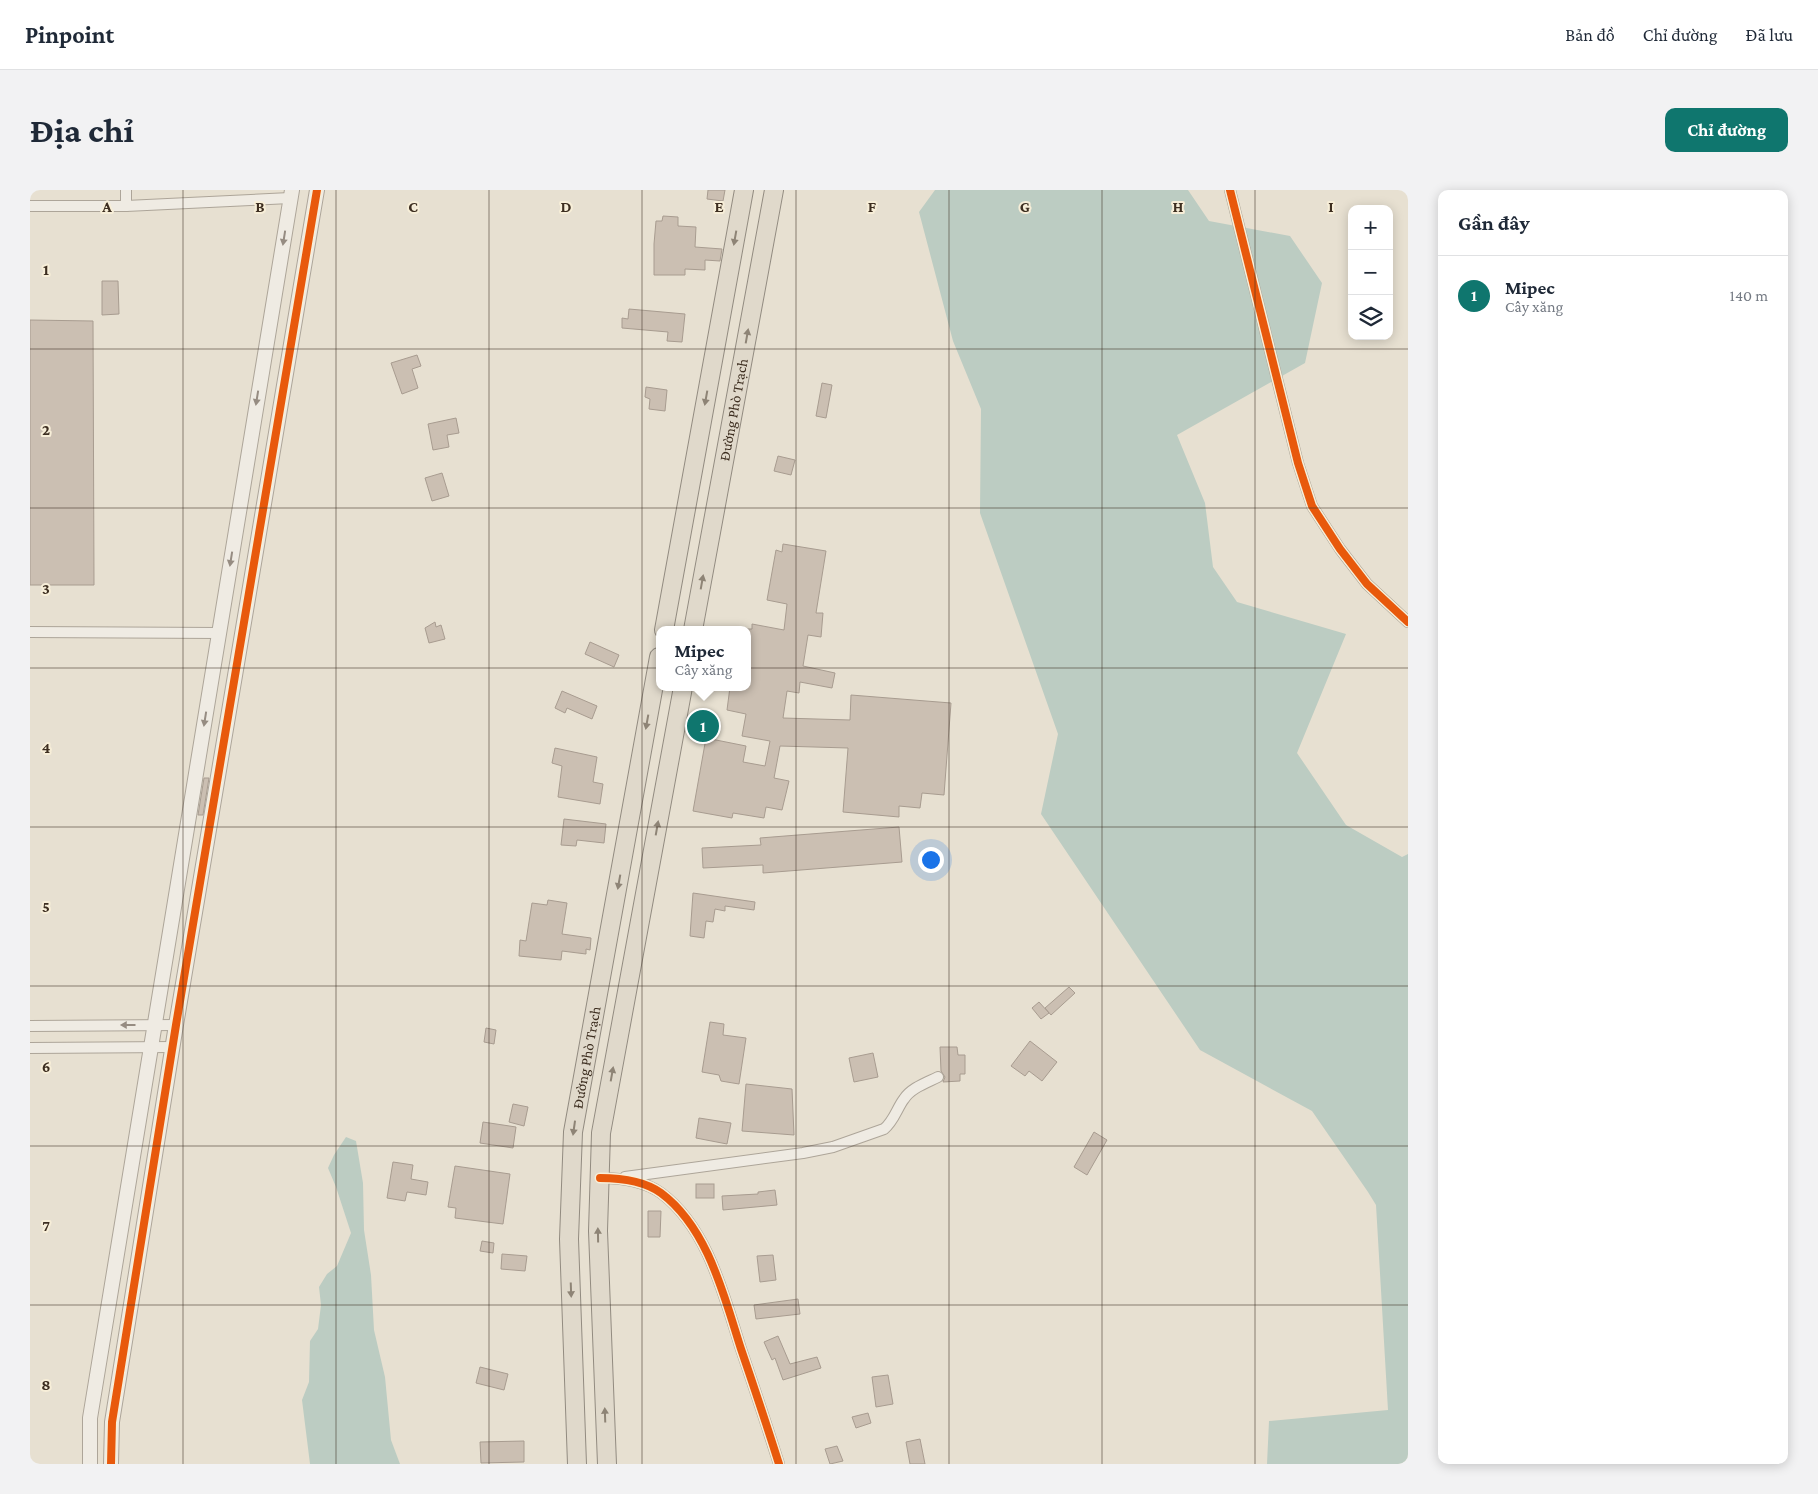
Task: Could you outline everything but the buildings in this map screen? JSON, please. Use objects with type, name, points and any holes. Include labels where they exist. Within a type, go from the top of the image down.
[{"type":"highway","name":"Đường Phò Trạch","points":[[665,626],[744,190]]},
{"type":"highway","name":"Đường Phò Trạch","points":[[695,626],[774,190]]},
{"type":"highway","name":"Đường Phò Trạch","points":[[577,1464],[569,1239],[573,1132],[656,674]]},
{"type":"highway","name":"Đường Phò Trạch","points":[[607,1464],[598,1231],[601,1133],[682,691]]},
{"type":"street","points":[[126,190],[126,206]]},
{"type":"street","points":[[111,1464],[112,1422],[176,1025],[317,190]]},
{"type":"street","points":[[1230,190],[1298,463],[1312,506],[1340,549],[1367,584],[1408,622]]},
{"type":"street","points":[[30,206],[126,206],[291,194],[90,1418],[90,1464]]},
{"type":"street","points":[[30,632],[219,633]]},
{"type":"street","points":[[30,1026],[176,1025]]},
{"type":"street","points":[[30,1048],[173,1046]]},
{"type":"street","points":[[600,1178],[622,1178],[803,1153],[833,1147],[884,1128],[889,1124],[904,1098],[910,1092],[938,1077]]},
{"type":"street","points":[[622,1178],[649,1186],[668,1199],[698,1236],[707,1252],[719,1280],[779,1464]]},
{"type":"shaded area","points":[[935,190],[1188,190],[1209,221],[1290,236],[1322,283],[1305,363],[1177,435],[1205,503],[1213,567],[1237,602],[1346,634],[1297,753],[1346,825],[1402,857],[1408,854],[1408,1464],[1267,1464],[1269,1421],[1388,1410],[1376,1205],[1312,1111],[1200,1050],[1041,814],[1058,734],[980,513],[981,409],[953,341],[919,212]]},
{"type":"shaded area","points":[[346,1137],[356,1141],[363,1183],[364,1230],[371,1275],[374,1330],[385,1377],[391,1440],[400,1464],[310,1464],[302,1400],[309,1382],[310,1341],[318,1329],[321,1305],[319,1287],[327,1274],[337,1266],[351,1233],[328,1168]]},
{"type":"cycle path","points":[[111,1464],[112,1422],[176,1025],[317,190]]},
{"type":"cycle path","points":[[1230,190],[1298,463],[1312,506],[1340,549],[1367,584],[1408,622]]},
{"type":"cycle path","points":[[600,1178],[631,1181],[647,1185],[661,1193],[691,1225],[712,1264],[721,1286],[779,1464]]},
{"type":"place","name":"Mipec","points":[[703,726]]}]
